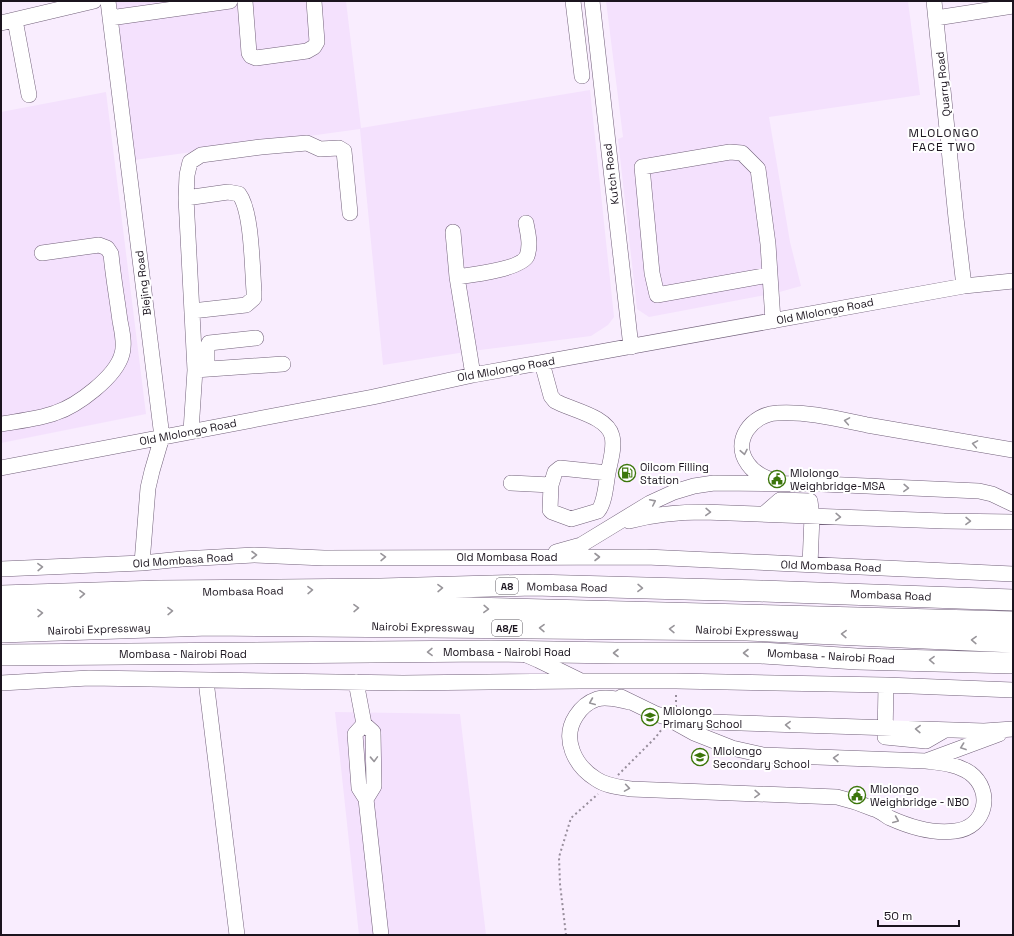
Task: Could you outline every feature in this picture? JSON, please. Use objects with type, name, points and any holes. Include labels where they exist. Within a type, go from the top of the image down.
[{"type":"highway","name":"Mombasa Road","points":[[1,596],[159,591],[381,589],[534,585],[1013,600]]},
{"type":"highway","name":"Nairobi Expressway","points":[[1,615],[96,612],[432,607],[1013,622]]},
{"type":"highway","name":"Nairobi Expressway","points":[[1,632],[233,625],[747,630],[1013,642]]},
{"type":"highway","name":"Mombasa - Nairobi Road","points":[[1,655],[491,651],[760,653],[1013,663]]},
{"type":"street","points":[[29,95],[8,21],[94,1]]},
{"type":"street","name":"Biejing Road","points":[[108,1],[162,437],[148,488],[142,564]]},
{"type":"street","points":[[110,18],[230,1]]},
{"type":"street","points":[[245,1],[249,53],[251,56],[256,58],[307,51],[314,47],[317,42],[314,1]]},
{"type":"street","points":[[573,1],[582,76]]},
{"type":"street","name":"Kutch Road","points":[[592,1],[631,347]]},
{"type":"street","name":"Quarry Road","points":[[934,1],[964,286]]},
{"type":"street","points":[[936,18],[1013,6]]},
{"type":"street","points":[[201,369],[192,311],[186,198],[187,175],[190,162],[201,155],[261,147],[307,143],[320,149],[339,148],[344,151],[350,212]]},
{"type":"street","points":[[769,275],[658,295],[652,274],[642,167],[730,152],[742,153],[758,169],[768,244],[773,321]]},
{"type":"street","points":[[186,198],[228,192],[239,194],[243,200],[248,220],[254,291],[254,298],[246,305],[192,311]]},
{"type":"street","points":[[457,277],[519,264],[526,258],[529,245],[526,223]]},
{"type":"street","points":[[453,232],[457,277],[473,375]]},
{"type":"street","points":[[1,424],[55,413],[78,402],[96,388],[108,376],[118,363],[122,354],[123,339],[111,254],[107,248],[99,245],[42,253]]},
{"type":"street","name":"Old Mlolongo Road","points":[[1,468],[373,397],[473,375],[964,286],[1013,281]]},
{"type":"street","points":[[191,431],[201,369],[209,343],[256,338]]},
{"type":"street","points":[[542,363],[551,396],[555,401],[593,417],[601,422],[610,431],[613,442],[608,472],[600,509],[598,512],[574,519],[550,510],[551,485],[555,472],[560,468],[608,472]]},
{"type":"street","points":[[201,369],[283,364]]},
{"type":"street","points":[[783,484],[761,475],[747,463],[743,454],[742,444],[745,433],[751,423],[762,416],[777,413],[813,415],[1013,450]]},
{"type":"street","points":[[511,483],[551,485]]},
{"type":"street","points":[[544,556],[581,545],[650,503],[674,492],[694,486],[714,483],[979,491],[992,494],[1013,504]]},
{"type":"street","points":[[615,524],[660,514],[679,512],[1013,522]]},
{"type":"street","points":[[810,566],[812,516]]},
{"type":"street","name":"Old Mombasa Road","points":[[1,568],[142,564],[182,559],[254,555],[324,558],[515,558],[544,556],[646,557],[810,566],[1013,574]]},
{"type":"street","points":[[491,651],[517,652],[538,660],[580,681],[596,686],[694,732],[732,748],[763,755],[926,761],[956,766],[978,780],[983,788],[985,799],[983,810],[976,821],[967,828],[956,831],[937,831],[915,828],[870,807],[837,797],[631,789],[608,785],[597,780],[581,768],[571,750],[569,741],[573,720],[587,703],[596,699],[607,697],[630,702]]},
{"type":"street","points":[[1,683],[89,678],[403,684],[676,681],[886,685],[1013,690]]},
{"type":"street","points":[[206,681],[237,935]]},
{"type":"street","points":[[356,682],[364,724],[355,734],[359,788],[366,799],[381,935]]},
{"type":"street","points":[[885,728],[886,685]]},
{"type":"street","points":[[664,717],[679,721],[984,731],[1013,729]]},
{"type":"street","points":[[926,761],[1013,729]]},
{"type":"path","points":[[566,935],[560,884],[559,857],[571,818],[608,785],[656,737],[664,717],[676,706],[676,681]]},
{"type":"shaded area","points":[[116,1],[346,1],[361,128],[590,90],[614,317],[608,325],[591,336],[472,351],[383,365],[360,129],[134,160]]},
{"type":"shaded area","points":[[606,1],[908,1],[920,95],[769,117],[790,242],[801,286],[776,293],[649,317],[637,309],[618,139],[623,137]]},
{"type":"shaded area","points":[[106,92],[146,414],[1,443],[1,112]]},
{"type":"shaded area","points":[[335,712],[460,714],[486,935],[359,935]]},
{"type":"place","name":"Oilcom Filling Station","points":[[627,473]]},
{"type":"place","name":"Mlolongo Weighbridge-MSA","points":[[777,479]]},
{"type":"place","name":"Mlolongo Primary School","points":[[650,717]]},
{"type":"place","name":"Mlolongo Secondary School","points":[[700,757]]},
{"type":"place","name":"Mlolongo Weighbridge - NBO","points":[[857,795]]},
{"type":"district","name":"MLOLONGO FACE TWO","points":[[944,140]]}]
